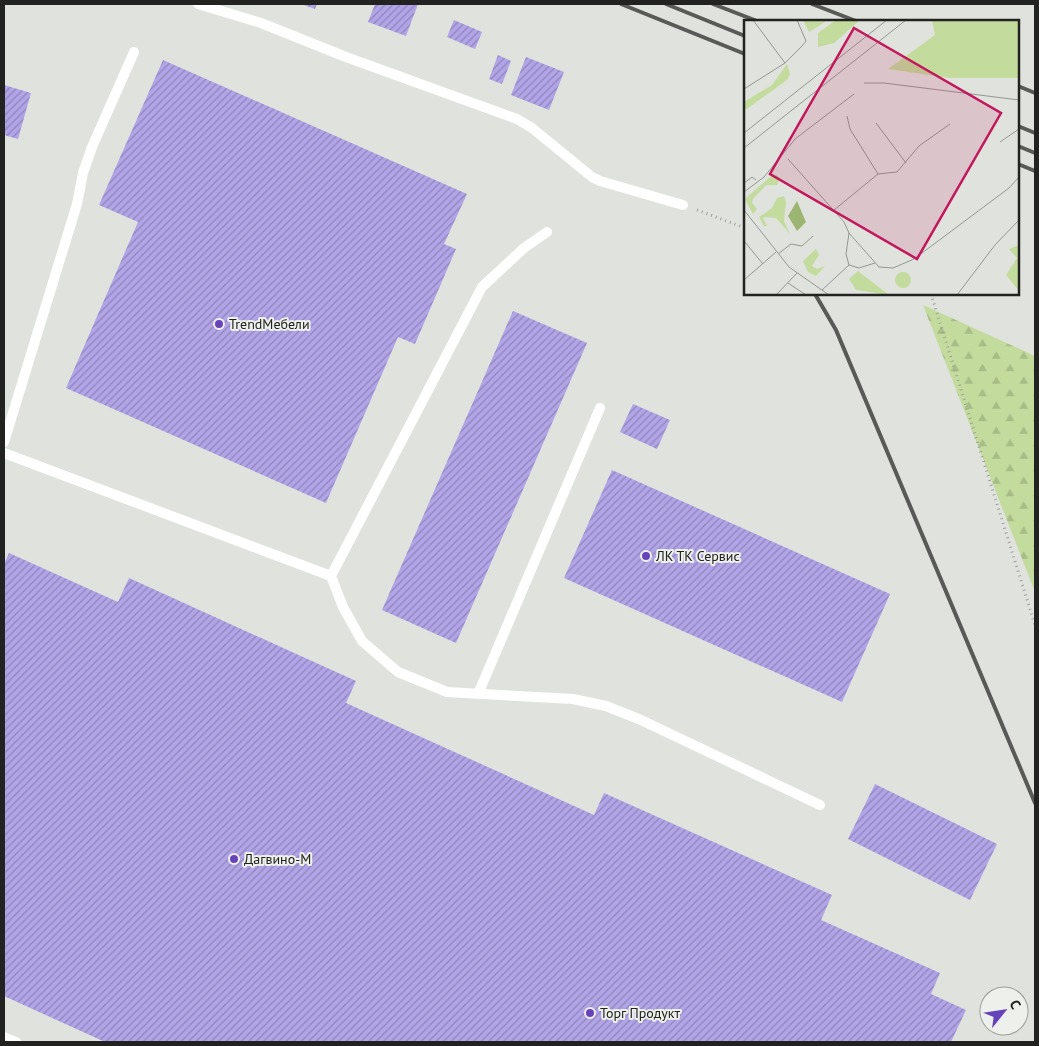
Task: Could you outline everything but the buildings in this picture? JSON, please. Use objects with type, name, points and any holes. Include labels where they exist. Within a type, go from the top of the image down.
[{"type":"lane","points":[[198,4],[261,24],[346,57],[502,113],[532,128],[592,177],[683,205]]},
{"type":"lane","points":[[4,442],[77,204],[86,164],[134,52]]},
{"type":"lane","points":[[331,576],[482,287],[524,248],[547,232]]},
{"type":"lane","points":[[478,694],[600,408]]},
{"type":"lane","points":[[4,453],[331,576],[343,607],[362,641],[398,672],[447,692],[573,699],[606,706],[641,720],[820,805]]},
{"type":"lane","points":[[4,1037],[16,1042]]},
{"type":"path","points":[[683,205],[744,228]]},
{"type":"path","points":[[931,295],[1035,625]]},
{"type":"green space","points":[[923,305],[1035,356],[1035,592]]},
{"type":"railway","points":[[621,4],[744,54]]},
{"type":"railway","points":[[666,4],[744,36]]},
{"type":"railway","points":[[713,4],[754,20]]},
{"type":"railway","points":[[812,4],[853,20]]},
{"type":"railway","points":[[1019,86],[1035,93]]},
{"type":"railway","points":[[1019,126],[1035,133]]},
{"type":"railway","points":[[1019,146],[1035,153]]},
{"type":"railway","points":[[1019,164],[1035,171]]},
{"type":"railway","points":[[816,295],[836,330],[1035,803]]},
{"type":"place","name":"TrendМебели","points":[[219,324]]},
{"type":"place","name":"ЛК ТК Сервис","points":[[646,556]]},
{"type":"place","name":"Дагвино-М","points":[[234,859]]},
{"type":"place","name":"Торг Продукт","points":[[590,1013]]}]
